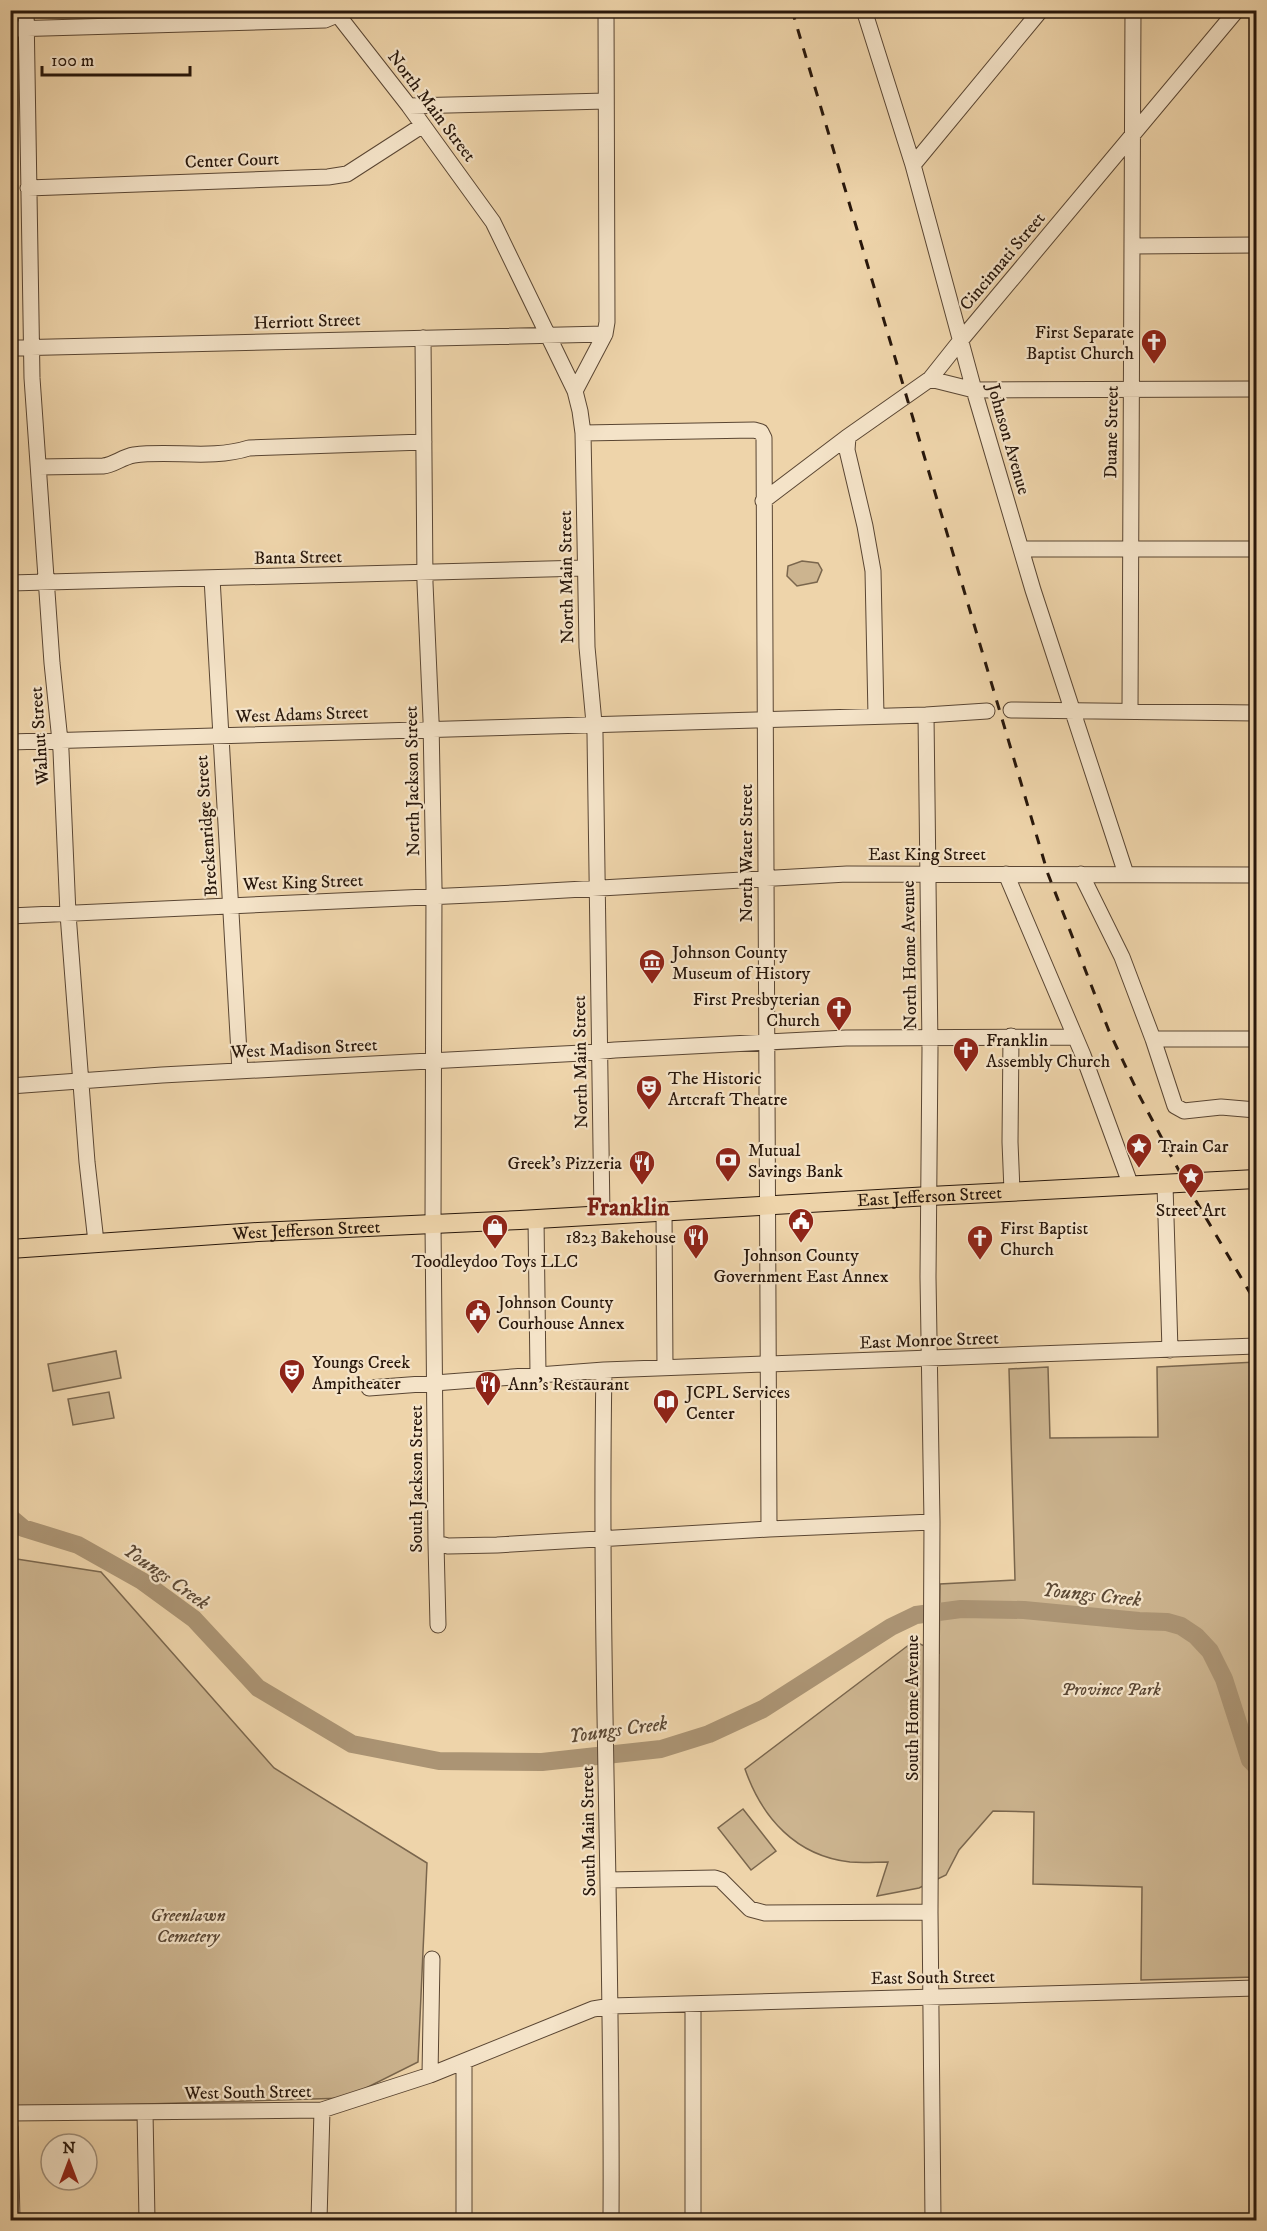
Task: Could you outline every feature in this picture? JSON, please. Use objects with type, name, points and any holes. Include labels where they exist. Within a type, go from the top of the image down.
[{"type":"main road","name":"East Jefferson Street","points":[[602,1215],[1257,1179]]},
{"type":"main road","name":"West Jefferson Street","points":[[10,1249],[96,1242],[602,1215]]},
{"type":"street","name":"Walnut Street","points":[[26,10],[31,348],[60,741],[68,914],[87,1162],[96,1242]]},
{"type":"street","points":[[575,391],[605,334],[608,299],[606,10]]},
{"type":"street","name":"Johnson Avenue","points":[[864,10],[913,165],[974,390],[1021,549],[1126,874]]},
{"type":"street","points":[[913,165],[1041,10]]},
{"type":"street","name":"Duane Street","points":[[1130,711],[1133,10]]},
{"type":"street","name":"Cincinnati Street","points":[[763,501],[848,436],[930,379],[960,340],[1059,225],[1132,134],[1237,10]]},
{"type":"street","points":[[10,29],[325,20],[336,13]]},
{"type":"street","name":"North Main Street","points":[[336,13],[409,106],[493,222],[575,391],[583,433],[587,647],[594,725],[602,1215]]},
{"type":"street","points":[[409,106],[606,101]]},
{"type":"street","name":"Center Court","points":[[28,188],[328,177],[347,174],[423,125]]},
{"type":"street","points":[[1133,246],[1257,244]]},
{"type":"street","name":"Herriott Street","points":[[10,348],[605,334]]},
{"type":"street","name":"North Jackson Street","points":[[423,338],[425,573],[431,730],[433,897],[433,1224]]},
{"type":"street","points":[[930,379],[974,390],[1257,389]]},
{"type":"street","name":"North Water Street","points":[[583,433],[758,430],[764,438],[769,1529]]},
{"type":"street","points":[[848,436],[847,450],[873,571],[876,716]]},
{"type":"street","points":[[39,467],[103,466],[111,465],[123,458],[139,455],[230,454],[249,448],[424,442]]},
{"type":"street","points":[[1021,549],[1257,549]]},
{"type":"street","name":"Banta Street","points":[[10,584],[585,568]]},
{"type":"street","name":"Breckenridge Street","points":[[212,578],[240,1071]]},
{"type":"street","points":[[1011,710],[1257,712]]},
{"type":"street","name":"West Adams Street","points":[[10,742],[926,715],[987,711]]},
{"type":"street","name":"North Home Avenue","points":[[926,715],[930,1196]]},
{"type":"street","name":"East King Street","points":[[598,888],[847,874],[1257,875]]},
{"type":"street","points":[[1006,874],[1083,1055],[1131,1186]]},
{"type":"street","points":[[1081,874],[1122,957],[1153,1039],[1173,1104],[1176,1108],[1189,1111],[1221,1107],[1257,1110]]},
{"type":"street","name":"West King Street","points":[[10,915],[598,888]]},
{"type":"street","name":"West Madison Street","points":[[10,1086],[767,1041],[930,1036],[1074,1037]]},
{"type":"street","points":[[1011,1036],[1012,1191]]},
{"type":"street","points":[[1153,1039],[1257,1038]]},
{"type":"street","points":[[1165,1185],[1170,1350]]},
{"type":"street","name":"South Home Avenue","points":[[930,1196],[929,1359],[932,1522],[930,1912],[933,2220]]},
{"type":"street","points":[[664,1211],[665,1368]]},
{"type":"street","points":[[536,1219],[538,1374]]},
{"type":"street","name":"South Jackson Street","points":[[433,1224],[438,1625]]},
{"type":"street","name":"East Monroe Street","points":[[369,1388],[604,1370],[1257,1346]]},
{"type":"street","name":"South Main Street","points":[[604,1370],[611,2220]]},
{"type":"street","points":[[436,1543],[448,1546],[932,1522]]},
{"type":"street","points":[[608,1880],[715,1878],[721,1880],[750,1909],[765,1913],[930,1912]]},
{"type":"street","points":[[430,2075],[432,1959]]},
{"type":"street","name":"East South Street","points":[[611,2006],[1257,1988]]},
{"type":"street","points":[[693,2004],[693,2220]]},
{"type":"street","name":"West South Street","points":[[10,2113],[322,2110],[430,2075],[583,2013],[611,2006]]},
{"type":"street","points":[[464,2062],[464,2220]]},
{"type":"street","points":[[319,2220],[322,2110]]},
{"type":"street","points":[[145,2112],[147,2220]]},
{"type":"street","points":[[10,2127],[12,2220]]},
{"type":"green space","points":[[802,561],[818,563],[822,570],[817,582],[797,586],[787,576],[788,566]]},
{"type":"green space","points":[[116,1351],[121,1378],[53,1391],[48,1364]]},
{"type":"green space","name":"Province Park","points":[[1256,1362],[1256,1977],[1141,1980],[1142,1887],[1033,1884],[1034,1812],[993,1811],[959,1850],[946,1875],[919,1888],[877,1896],[888,1862],[850,1862],[831,1858],[813,1852],[784,1832],[761,1803],[745,1769],[914,1641],[939,1653],[940,1584],[1015,1580],[1009,1369],[1048,1367],[1050,1438],[1158,1437],[1157,1367]]},
{"type":"green space","points":[[109,1392],[114,1418],[73,1425],[68,1399]]},
{"type":"green space","name":"Greenlawn Cemetery","points":[[10,1558],[101,1572],[274,1768],[427,1863],[418,2062],[346,2098],[11,2108]]},
{"type":"green space","points":[[743,1809],[776,1851],[751,1870],[718,1828]]},
{"type":"waterway","name":"Youngs Creek","points":[[10,1517],[23,1528],[78,1545],[142,1581],[194,1619],[258,1688],[352,1744],[439,1761],[542,1762],[661,1749],[709,1734],[763,1709],[891,1627],[916,1615],[961,1609],[1024,1610],[1167,1622],[1181,1626],[1196,1636],[1210,1651],[1224,1679],[1250,1760],[1256,1766]]},
{"type":"railway","points":[[792,10],[1048,874],[1109,1031],[1139,1095],[1186,1184],[1256,1303]]},
{"type":"place","name":"First Separate Baptist Church","points":[[1154,365]]},
{"type":"place","name":"Johnson County Museum of History","points":[[652,985]]},
{"type":"place","name":"First Presbyterian Church","points":[[839,1032]]},
{"type":"place","name":"Franklin Assembly Church","points":[[966,1073]]},
{"type":"place","name":"The Historic Artcraft Theatre","points":[[649,1111]]},
{"type":"place","name":"Train Car","points":[[1139,1169]]},
{"type":"place","name":"Mutual Savings Bank","points":[[728,1183]]},
{"type":"place","name":"Greek's Pizzeria","points":[[642,1186]]},
{"type":"place","name":"Street Art","points":[[1191,1199]]},
{"type":"place","name":"Johnson County Government East Annex","points":[[801,1244]]},
{"type":"place","name":"Toodleydoo Toys LLC","points":[[495,1250]]},
{"type":"place","name":"1823 Bakehouse","points":[[696,1260]]},
{"type":"place","name":"First Baptist Church","points":[[980,1261]]},
{"type":"place","name":"Johnson County Courhouse Annex","points":[[478,1335]]},
{"type":"place","name":"Youngs Creek Ampitheater","points":[[292,1395]]},
{"type":"place","name":"Ann's Restaurant","points":[[488,1407]]},
{"type":"place","name":"JCPL Services Center","points":[[666,1425]]},
{"type":"district","name":"Franklin","points":[[628,1207]]}]
